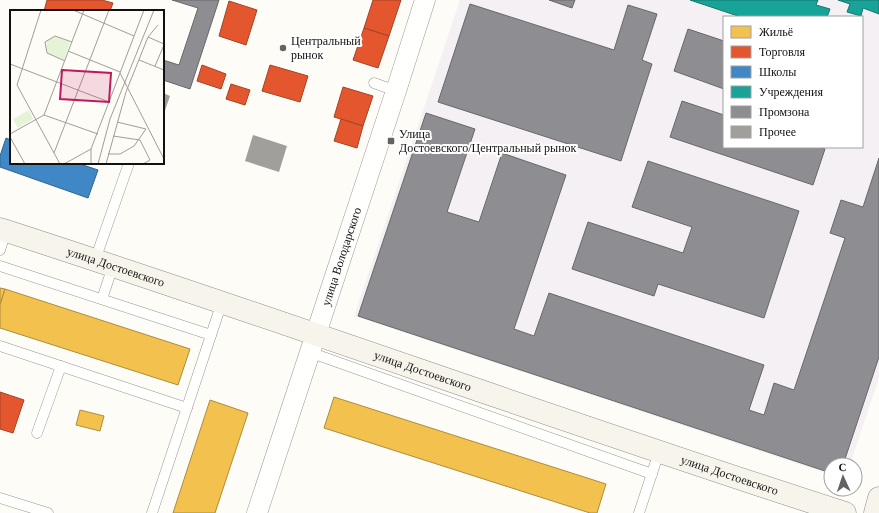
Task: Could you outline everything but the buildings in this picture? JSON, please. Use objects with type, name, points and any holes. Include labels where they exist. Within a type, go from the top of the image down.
[{"type":"street","name":"улица Володарского","points":[[257,513],[425,0]]},
{"type":"street","name":"улица Достоевского","points":[[2,236],[104,263],[222,302],[312,343],[659,452],[845,513]]},
{"type":"street","points":[[875,513],[879,498]]},
{"type":"lane","points":[[374,83],[396,91]]},
{"type":"lane","points":[[102,299],[104,263],[129,164]]},
{"type":"lane","points":[[0,266],[211,335]]},
{"type":"lane","points":[[152,513],[222,302]]},
{"type":"lane","points":[[312,343],[652,474]]},
{"type":"lane","points":[[0,346],[187,408]]},
{"type":"lane","points":[[37,433],[61,366]]},
{"type":"lane","points":[[639,513],[659,452]]},
{"type":"lane","points":[[0,498],[48,513]]},
{"type":"shaded area","points":[[460,0],[879,0],[879,378],[853,457],[823,457],[823,472],[354,316]]},
{"type":"place","name":"Центральный рынок","points":[[283,48]]},
{"type":"place","name":"Улица Достоевского/Центральный рынок","points":[[391,141]]}]
